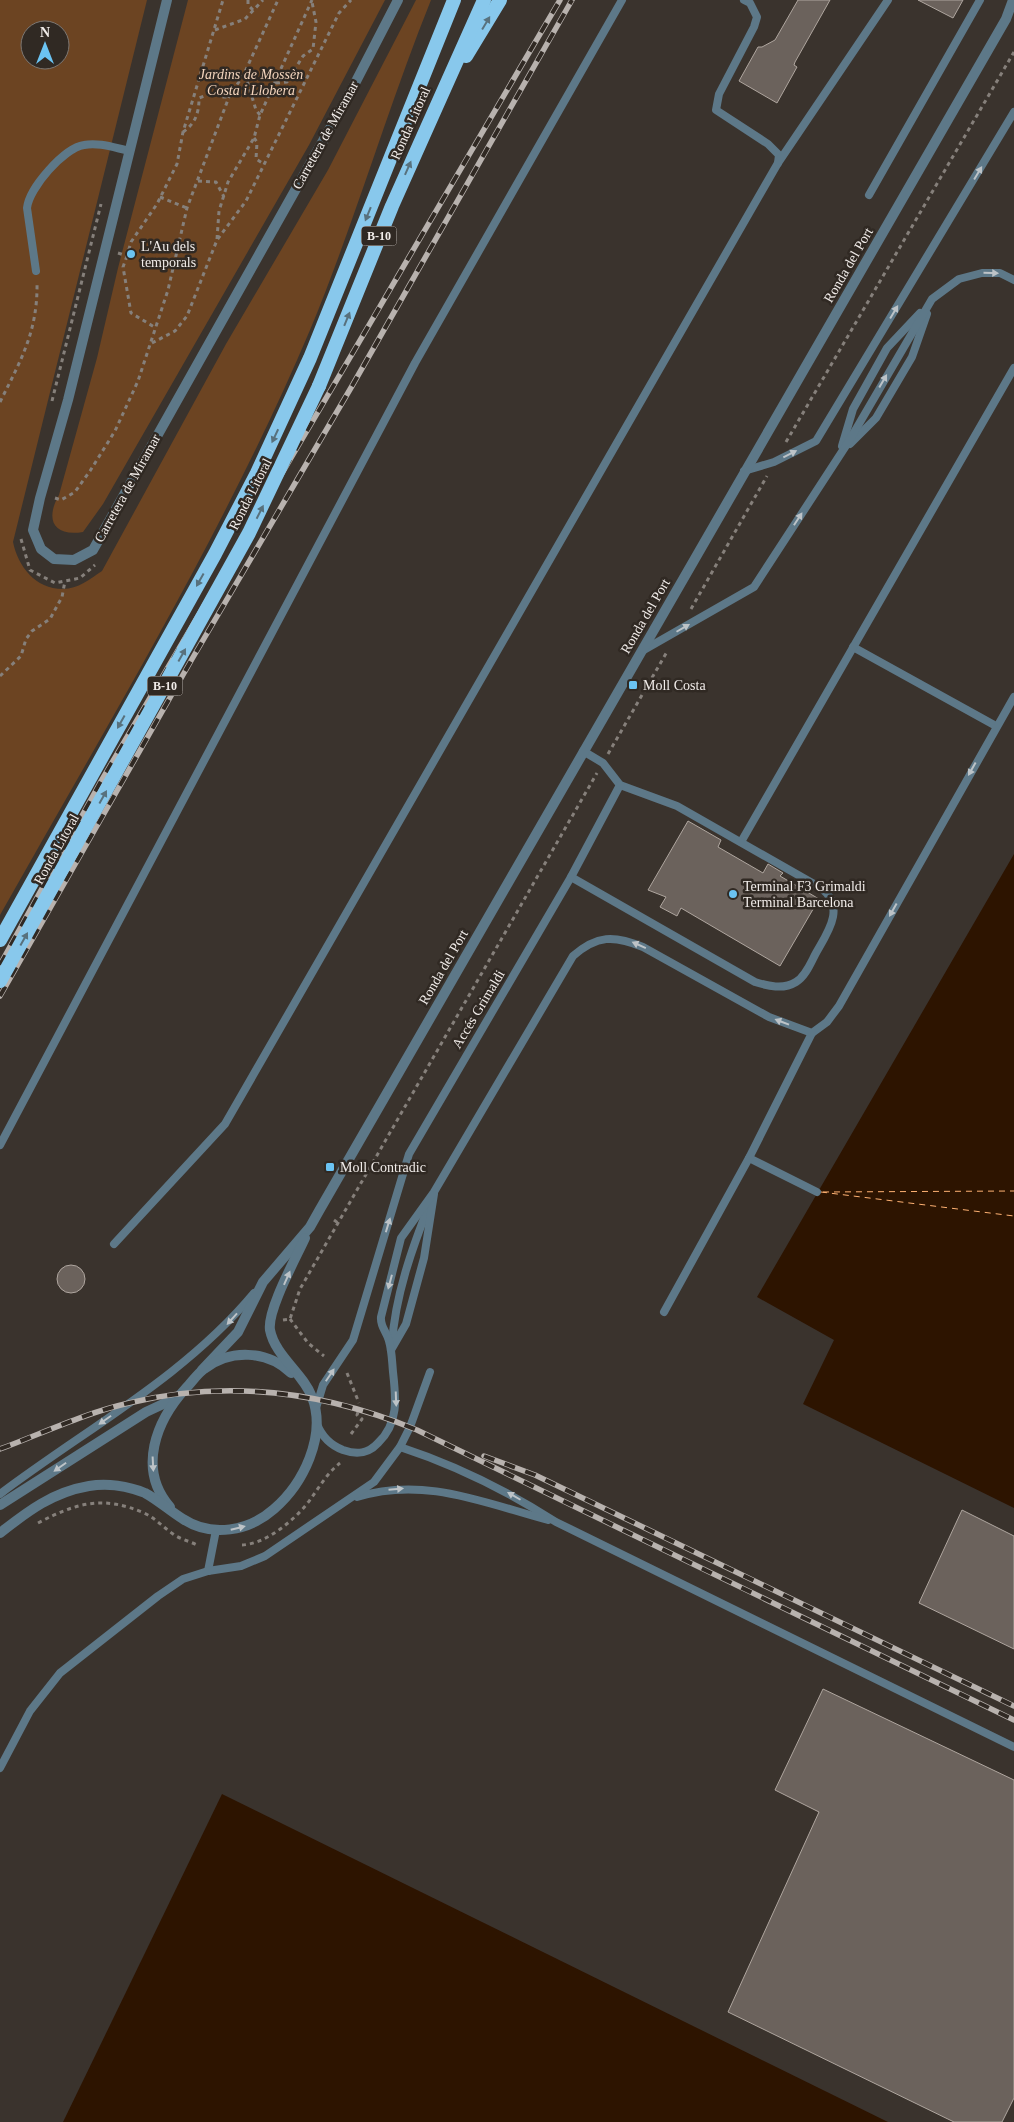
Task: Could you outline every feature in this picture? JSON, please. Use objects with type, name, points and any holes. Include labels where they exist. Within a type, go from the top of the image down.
[{"type":"highway","name":"B-10","points":[[405,120],[419,70],[444,0]]},
{"type":"highway","name":"Ronda Litoral","points":[[0,940],[215,554],[257,473],[310,358],[454,0]]},
{"type":"highway","name":"Ronda Litoral","points":[[0,981],[249,533],[288,456],[329,364],[392,206],[484,0]]},
{"type":"highway","name":"B-10","points":[[434,110],[500,0]]},
{"type":"street","name":"Carretera de Miramar","points":[[167,0],[68,400],[40,498],[34,530],[41,549],[54,559],[74,560],[93,550],[351,91],[398,0]]},
{"type":"street","name":"Ronda del Port","points":[[310,1227],[1006,19],[1013,0]]},
{"type":"street","name":"Ronda del Port","points":[[1006,19],[1014,11]]},
{"type":"street","points":[[176,1514],[164,1501],[157,1487],[152,1460],[158,1431],[177,1397],[238,1332],[263,1282],[310,1227]]},
{"type":"street","points":[[0,1533],[41,1502],[56,1495],[90,1486],[113,1486],[135,1490],[146,1494],[194,1524],[216,1530],[242,1528],[268,1514],[281,1503],[300,1480],[308,1462],[313,1444],[315,1421],[312,1397],[274,1342],[270,1321],[310,1227]]},
{"type":"street","points":[[202,1370],[224,1358],[254,1355],[276,1362],[303,1384]]},
{"type":"street","points":[[0,1505],[146,1412],[177,1397]]},
{"type":"lane","points":[[0,1145],[415,363],[622,0]]},
{"type":"lane","points":[[744,0],[750,3],[757,17],[719,94],[716,110],[768,144],[779,155],[778,163]]},
{"type":"lane","points":[[114,1244],[225,1124],[778,163],[888,0]]},
{"type":"lane","points":[[869,195],[980,0]]},
{"type":"lane","points":[[744,471],[774,462],[816,441],[1014,112]]},
{"type":"lane","points":[[36,271],[26,208],[27,199],[41,180],[70,149],[97,144],[130,151]]},
{"type":"lane","points":[[840,455],[853,409],[887,348],[932,299],[959,279],[982,273],[1000,273],[1014,280]]},
{"type":"lane","points":[[640,652],[754,586],[840,455],[932,299]]},
{"type":"lane","points":[[840,455],[876,418],[912,358],[932,299]]},
{"type":"lane","points":[[741,842],[1014,368]]},
{"type":"lane","points":[[853,647],[996,726]]},
{"type":"lane","points":[[664,1312],[749,1158],[812,1033],[827,1022],[839,1006],[996,726],[1014,698]]},
{"type":"lane","points":[[571,877],[755,982],[768,986],[782,986],[796,982],[804,974],[831,926],[834,904],[829,894],[821,888],[677,806],[620,785],[603,763],[583,751]]},
{"type":"lane","name":"Accés Grimaldi","points":[[315,1421],[316,1405],[323,1385],[353,1340],[409,1154],[571,877],[620,785]]},
{"type":"lane","points":[[391,1350],[380,1322],[402,1238],[434,1192],[573,956],[586,945],[605,938],[624,939],[643,947],[769,1017],[812,1033]]},
{"type":"lane","points":[[749,1158],[817,1192]]},
{"type":"lane","points":[[391,1350],[406,1324],[420,1276],[428,1244],[434,1192]]},
{"type":"lane","points":[[315,1421],[326,1440],[340,1449],[360,1453],[375,1447],[385,1436],[395,1412],[391,1350],[396,1309],[415,1240],[434,1192]]},
{"type":"lane","points":[[0,1494],[189,1360],[232,1319],[263,1282]]},
{"type":"lane","points":[[0,1768],[30,1711],[60,1673],[158,1596],[183,1579],[208,1571],[252,1563],[278,1548],[374,1482],[400,1448],[410,1427],[430,1372]]},
{"type":"lane","points":[[400,1448],[440,1460],[512,1494],[556,1522],[1014,1747]]},
{"type":"lane","points":[[348,1500],[394,1489],[443,1491],[479,1499],[506,1509],[556,1522]]},
{"type":"lane","points":[[208,1571],[216,1530]]},
{"type":"path","points":[[156,328],[131,313],[123,267],[131,242],[160,197],[177,164],[182,132],[223,0]]},
{"type":"path","points":[[248,0],[248,5],[253,10]]},
{"type":"path","points":[[214,30],[245,19],[263,0]]},
{"type":"path","points":[[56,498],[61,500],[75,492],[115,431],[152,343],[168,290],[186,208],[229,97],[244,74],[278,0]]},
{"type":"path","points":[[152,343],[175,331],[187,316],[217,240],[246,201],[339,13],[351,0]]},
{"type":"path","points":[[217,240],[219,211],[228,182],[254,138],[260,115],[312,1]]},
{"type":"path","points":[[276,83],[287,82],[303,56],[313,49],[316,22],[312,1]]},
{"type":"path","points":[[786,442],[1014,52]]},
{"type":"path","points":[[201,68],[212,72],[217,90],[222,97],[229,97]]},
{"type":"path","points":[[244,74],[256,110],[260,115]]},
{"type":"path","points":[[182,132],[190,127],[199,111],[199,98],[217,90]]},
{"type":"path","points":[[254,138],[257,142],[256,159],[264,164]]},
{"type":"path","points":[[198,181],[216,182],[224,197]]},
{"type":"path","points":[[51,405],[103,196]]},
{"type":"path","points":[[160,197],[186,208]]},
{"type":"path","points":[[118,253],[127,256]]},
{"type":"path","points":[[0,402],[27,346],[37,312],[36,271]]},
{"type":"path","points":[[690,611],[759,489]]},
{"type":"path","points":[[0,676],[21,656],[26,639],[32,630],[50,619],[62,597],[65,581],[55,583],[30,570],[20,536]]},
{"type":"path","name":"Carretera de Miramar","points":[[65,581],[80,578],[102,560]]},
{"type":"path","points":[[611,748],[666,653]]},
{"type":"path","points":[[290,1319],[300,1289],[597,773]]},
{"type":"path","points":[[334,1220],[338,1223]]},
{"type":"path","points":[[270,1321],[290,1319]]},
{"type":"path","points":[[290,1319],[308,1342],[324,1356]]},
{"type":"path","points":[[347,1373],[359,1403]]},
{"type":"path","points":[[351,1434],[362,1419],[357,1416],[358,1412]]},
{"type":"path","points":[[35,1525],[71,1507],[100,1502],[124,1506],[145,1514],[174,1535],[197,1545]]},
{"type":"green space","points":[[0,0],[147,0],[13,542],[19,559],[29,574],[36,580],[53,588],[68,589],[79,585],[102,571],[226,344],[328,170],[416,0],[431,0],[310,330],[276,406],[203,554],[0,915]]},
{"type":"green space","name":"Jardins de Mossèn Costa i Llobera","points":[[188,0],[385,0],[309,145],[103,504],[83,532],[65,532],[54,524],[53,512],[97,358],[118,268]]},
{"type":"shaded area","points":[[1014,854],[1014,1508],[803,1404],[834,1340],[757,1297]]},
{"type":"shaded area","points":[[222,1794],[888,2122],[63,2122]]},
{"type":"building","points":[[798,0],[830,0],[795,62],[794,65],[797,67],[777,103],[739,81],[758,47],[762,47],[775,40]]},
{"type":"building","points":[[918,0],[963,0],[953,18]]},
{"type":"building","name":"Terminal F3 Grimaldi Terminal Barcelona","points":[[688,821],[721,840],[718,847],[763,873],[768,864],[783,873],[780,876],[819,899],[780,966],[681,908],[677,916],[660,907],[666,897],[648,890]]},
{"type":"building","points":[[71,1265],[81,1269],[85,1279],[81,1289],[71,1293],[61,1289],[57,1279],[61,1269]]},
{"type":"building","points":[[962,1510],[1014,1536],[1014,1649],[919,1603]]},
{"type":"building","points":[[823,1689],[1014,1780],[1014,2098],[1002,2122],[954,2122],[728,2012],[819,1812],[775,1790]]},
{"type":"ferry route","points":[[823,1192],[1014,1191]]},
{"type":"ferry route","points":[[821,1192],[1014,1216]]},
{"type":"railway","points":[[0,965],[100,783],[560,0]]},
{"type":"railway","points":[[0,996],[572,0]]},
{"type":"railway","points":[[0,1449],[96,1412],[166,1396],[202,1392],[239,1391],[275,1393],[347,1406],[417,1430],[1014,1720]]},
{"type":"railway","points":[[484,1456],[535,1475],[1014,1706]]},
{"type":"place","name":"L'Au dels temporals","points":[[131,254]]},
{"type":"place","name":"Moll Costa","points":[[633,685]]},
{"type":"place","name":"Terminal F3 Grimaldi Terminal Barcelona","points":[[733,894]]},
{"type":"place","name":"Moll Contradic","points":[[330,1167]]}]
